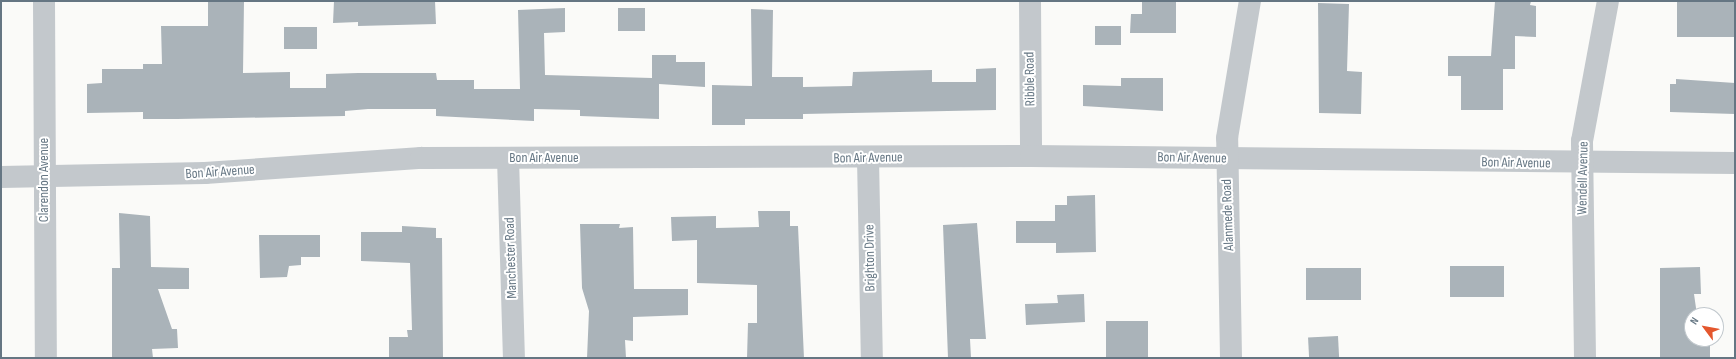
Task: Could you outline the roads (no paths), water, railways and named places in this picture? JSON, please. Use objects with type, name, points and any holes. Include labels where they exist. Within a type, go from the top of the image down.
[{"type":"street","name":"Clarendon Avenue","points":[[44,1],[46,358]]},
{"type":"street","name":"Ribble Road","points":[[1030,1],[1031,156]]},
{"type":"street","name":"Alanmede Road","points":[[1231,358],[1227,159],[1250,1]]},
{"type":"street","name":"Wendell Avenue","points":[[1585,358],[1581,163],[1608,1]]},
{"type":"street","name":"Bon Air Avenue","points":[[1,177],[114,177],[414,158],[868,158],[1031,156],[1581,163],[1735,163]]},
{"type":"street","name":"Manchester Road","points":[[508,158],[514,358]]},
{"type":"street","name":"Brighton Drive","points":[[868,158],[872,358]]}]
